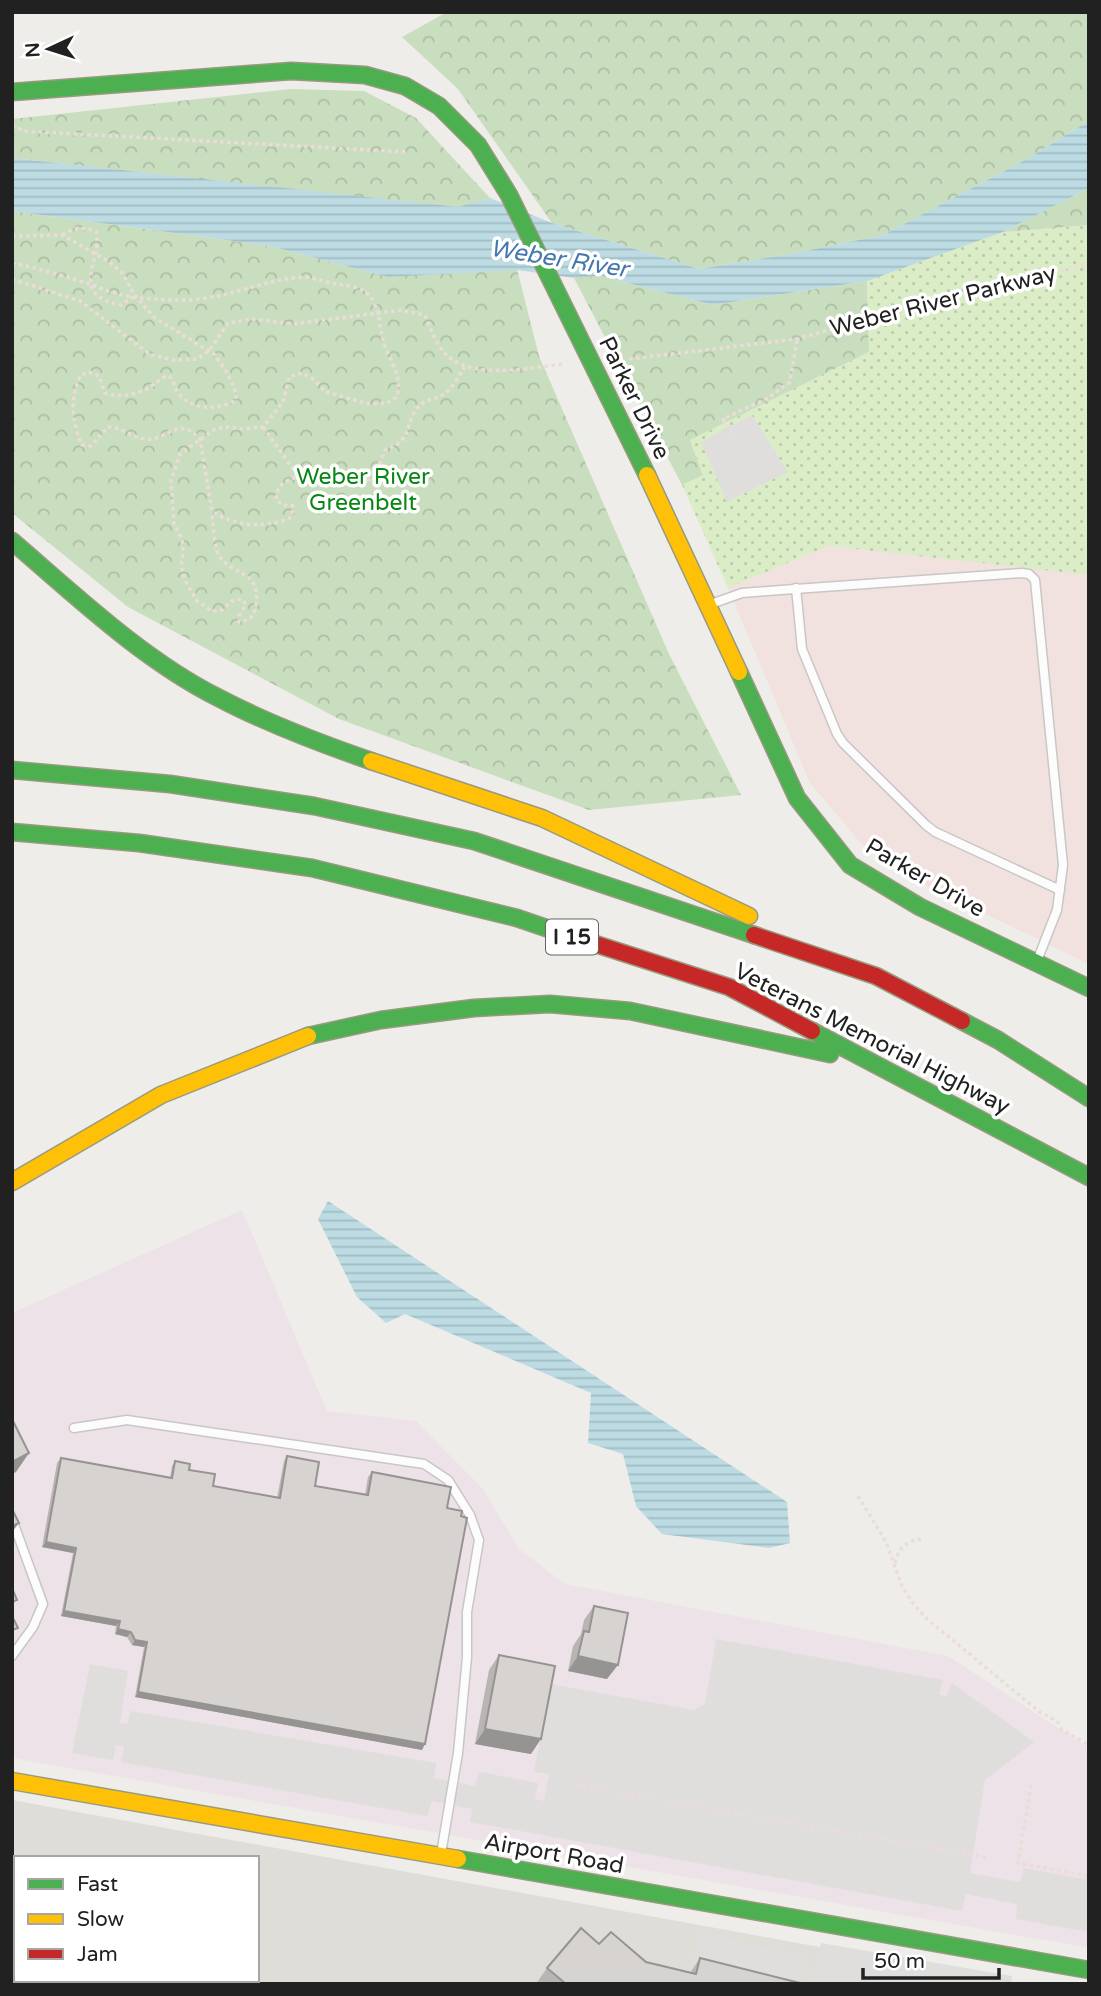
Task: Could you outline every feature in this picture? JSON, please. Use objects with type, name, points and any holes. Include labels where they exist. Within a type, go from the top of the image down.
[{"type":"main road","name":"Parker Drive","points":[[12,92],[291,71],[365,75],[405,86],[439,106],[478,145],[509,195],[672,525],[797,798],[850,865],[920,907],[1089,988]]},
{"type":"main road","points":[[12,541],[111,626],[216,697],[319,743],[542,818],[876,976]]},
{"type":"main road","name":"Veterans Memorial Highway","points":[[12,770],[170,784],[314,806],[474,841],[876,976],[998,1040],[1089,1098]]},
{"type":"main road","name":"Veterans Memorial Highway","points":[[12,832],[139,843],[312,868],[516,918],[729,988],[1089,1177]]},
{"type":"main road","points":[[12,1182],[161,1095],[303,1037],[382,1020],[474,1008],[550,1004],[630,1011],[867,1062]]},
{"type":"main road","name":"Airport Road","points":[[12,1780],[1086,1975]]},
{"type":"lane","points":[[709,605],[742,593],[1022,572],[1035,580],[1063,865],[1057,910],[1036,963]]},
{"type":"lane","points":[[796,589],[800,635],[806,661],[843,743],[935,832],[1060,890]]},
{"type":"lane","points":[[75,1428],[127,1420],[424,1464],[448,1480],[470,1515],[479,1540],[467,1612],[467,1657],[458,1753],[440,1857]]},
{"type":"lane","points":[[12,1519],[43,1604],[33,1627],[12,1656]]},
{"type":"path","points":[[12,125],[23,131],[406,152]]},
{"type":"path","points":[[12,236],[62,235],[73,228],[96,231],[98,239],[91,268],[92,284],[97,295],[110,303],[121,305],[135,296]]},
{"type":"path","points":[[12,263],[92,284],[114,293],[135,296],[184,300],[211,298],[242,292],[275,281],[307,277],[350,286],[369,294],[378,312],[382,339],[396,370],[400,386],[397,397],[387,403],[369,404],[326,392],[313,379],[302,373],[289,377],[283,402],[263,427],[215,429],[200,439],[180,454],[171,481],[174,524],[182,539],[181,567],[186,582],[197,601],[212,611],[222,610],[237,598],[243,600],[246,605],[239,622],[248,621],[254,615],[257,601],[255,585],[243,572],[229,566],[218,555],[200,439],[194,432],[184,429],[168,431],[158,438],[146,440],[116,427],[108,427],[91,446],[82,445],[76,431],[73,407],[75,385],[81,375],[89,372],[99,376],[105,393],[113,396],[142,391],[162,377],[169,376],[174,380],[177,390],[197,407],[228,404],[236,400],[228,374],[214,354],[155,318],[135,296],[123,274],[110,262],[62,235]]},
{"type":"path","name":"Weber River Parkway","points":[[629,359],[797,340],[911,307],[1089,264]]},
{"type":"path","points":[[12,279],[80,302],[151,355],[174,360],[197,359],[209,351],[229,323],[251,319],[293,324],[402,310],[425,315],[437,342],[447,356],[465,367],[498,370],[565,364]]},
{"type":"path","points":[[732,434],[723,419],[768,398],[790,382],[797,340]]},
{"type":"path","points":[[263,427],[298,476],[320,485],[370,479],[386,449],[399,445],[406,436],[412,415],[423,402],[445,394],[465,367]]},
{"type":"path","points":[[212,511],[226,520],[241,524],[276,523],[289,519],[293,506],[283,505],[276,500],[276,490],[298,476]]},
{"type":"path","points":[[858,1496],[877,1526],[902,1586],[927,1619],[1041,1713],[1057,1721],[1062,1730],[1089,1745]]},
{"type":"path","points":[[895,1565],[902,1546],[921,1539]]},
{"type":"path","points":[[569,1784],[986,1857]]},
{"type":"path","points":[[1031,1784],[1018,1863],[1089,1876]]},
{"type":"shaded area","points":[[752,415],[788,472],[727,502],[701,442]]},
{"type":"shaded area","points":[[828,546],[1089,571],[1089,964],[919,882],[865,848],[810,783],[728,588]]},
{"type":"shaded area","points":[[242,1210],[327,1411],[416,1421],[483,1489],[519,1549],[565,1584],[948,1656],[1089,1748],[1089,1948],[12,1758],[12,1313]]},
{"type":"shaded area","points":[[716,1639],[943,1680],[939,1694],[946,1697],[952,1683],[1034,1742],[985,1780],[970,1873],[1020,1882],[1024,1868],[1089,1880],[1089,1932],[1016,1919],[1017,1904],[966,1894],[962,1911],[470,1822],[472,1809],[432,1801],[427,1816],[121,1762],[124,1746],[116,1745],[113,1760],[72,1753],[90,1664],[128,1671],[120,1723],[127,1724],[131,1711],[436,1763],[434,1778],[474,1786],[480,1772],[538,1783],[535,1799],[544,1801],[549,1774],[534,1772],[550,1684],[694,1710],[705,1704]]},
{"type":"shaded area","points":[[12,1800],[1023,1984],[12,1984]]},
{"type":"shaded area","points":[[700,1933],[804,1957],[798,1984],[772,1984],[692,1965]]},
{"type":"shaded area","points":[[821,1943],[1012,1976],[1011,1984],[811,1984]]},
{"type":"green space","points":[[447,12],[1089,12],[1089,121],[1025,160],[883,235],[699,269],[552,223],[458,89],[402,37]]},
{"type":"green space","points":[[291,89],[364,91],[416,118],[490,198],[459,208],[12,158],[12,119]]},
{"type":"green space","points":[[1089,188],[1089,225],[1003,232]]},
{"type":"green space","name":"Weber River Greenbelt","points":[[12,211],[270,246],[388,277],[517,269],[539,356],[669,654],[741,795],[589,810],[339,719],[128,607],[12,513]]},
{"type":"green space","points":[[1089,225],[1089,575],[828,546],[728,588],[682,485],[703,474],[690,440],[869,352],[867,281],[1003,232]]},
{"type":"green space","points":[[601,276],[713,305],[867,281],[869,352],[690,440],[703,475],[682,485],[574,278]]},
{"type":"water","name":"Weber River","points":[[1089,121],[1089,188],[1003,232],[867,281],[713,305],[601,276],[574,278],[517,270],[388,277],[270,246],[12,211],[12,158],[458,207],[490,198],[552,223],[699,269],[883,235],[1025,160]]},
{"type":"water","points":[[328,1201],[787,1502],[790,1543],[769,1548],[662,1534],[636,1506],[623,1454],[588,1443],[591,1393],[405,1314],[386,1323],[357,1297],[318,1219]]},
{"type":"building","points":[[12,1419],[29,1453],[12,1462]]},
{"type":"building","points":[[287,1456],[319,1462],[315,1486],[368,1495],[372,1472],[451,1487],[447,1508],[462,1511],[461,1516],[467,1518],[425,1744],[138,1692],[147,1642],[135,1640],[131,1632],[118,1629],[120,1621],[64,1611],[76,1548],[46,1542],[61,1458],[172,1478],[175,1461],[190,1464],[189,1470],[215,1474],[213,1486],[280,1498]]},
{"type":"building","points":[[12,1509],[19,1523],[12,1526]]},
{"type":"building","points":[[12,1588],[17,1600],[12,1602]]},
{"type":"building","points":[[594,1606],[628,1613],[618,1665],[578,1656],[584,1631],[589,1632]]},
{"type":"building","points":[[12,1616],[18,1628],[12,1630]]},
{"type":"building","points":[[499,1655],[555,1666],[541,1739],[485,1729]]},
{"type":"building","points":[[581,1928],[599,1944],[611,1932],[646,1962],[696,1974],[700,1958],[804,1984],[566,1984],[547,1968]]},
{"type":"taxiway","points":[[72,1982],[77,1984]]},
{"type":"traffic: fast","points":[[12,92],[291,71],[365,75],[405,86],[439,106],[478,145],[509,195],[647,475]]},
{"type":"traffic: fast","points":[[12,541],[110,625],[189,682],[274,724],[371,761]]},
{"type":"traffic: fast","points":[[739,672],[797,798],[850,865],[920,907],[1089,988]]},
{"type":"traffic: fast","points":[[12,770],[170,784],[314,806],[474,841],[754,935]]},
{"type":"traffic: fast","points":[[12,832],[139,843],[312,868],[517,918],[555,931]]},
{"type":"traffic: fast","points":[[308,1036],[381,1020],[474,1008],[550,1004],[630,1011],[830,1054]]},
{"type":"traffic: fast","points":[[962,1021],[998,1040],[1089,1098]]},
{"type":"traffic: fast","points":[[812,1031],[1089,1177]]},
{"type":"traffic: fast","points":[[458,1859],[1089,1970]]},
{"type":"traffic: slow","points":[[647,475],[739,672]]},
{"type":"traffic: slow","points":[[371,761],[542,818],[749,916]]},
{"type":"traffic: slow","points":[[12,1182],[161,1095],[308,1036]]},
{"type":"traffic: slow","points":[[12,1781],[458,1859]]},
{"type":"traffic: jam","points":[[555,931],[729,987],[812,1031]]},
{"type":"traffic: jam","points":[[754,935],[876,976],[962,1021]]}]
